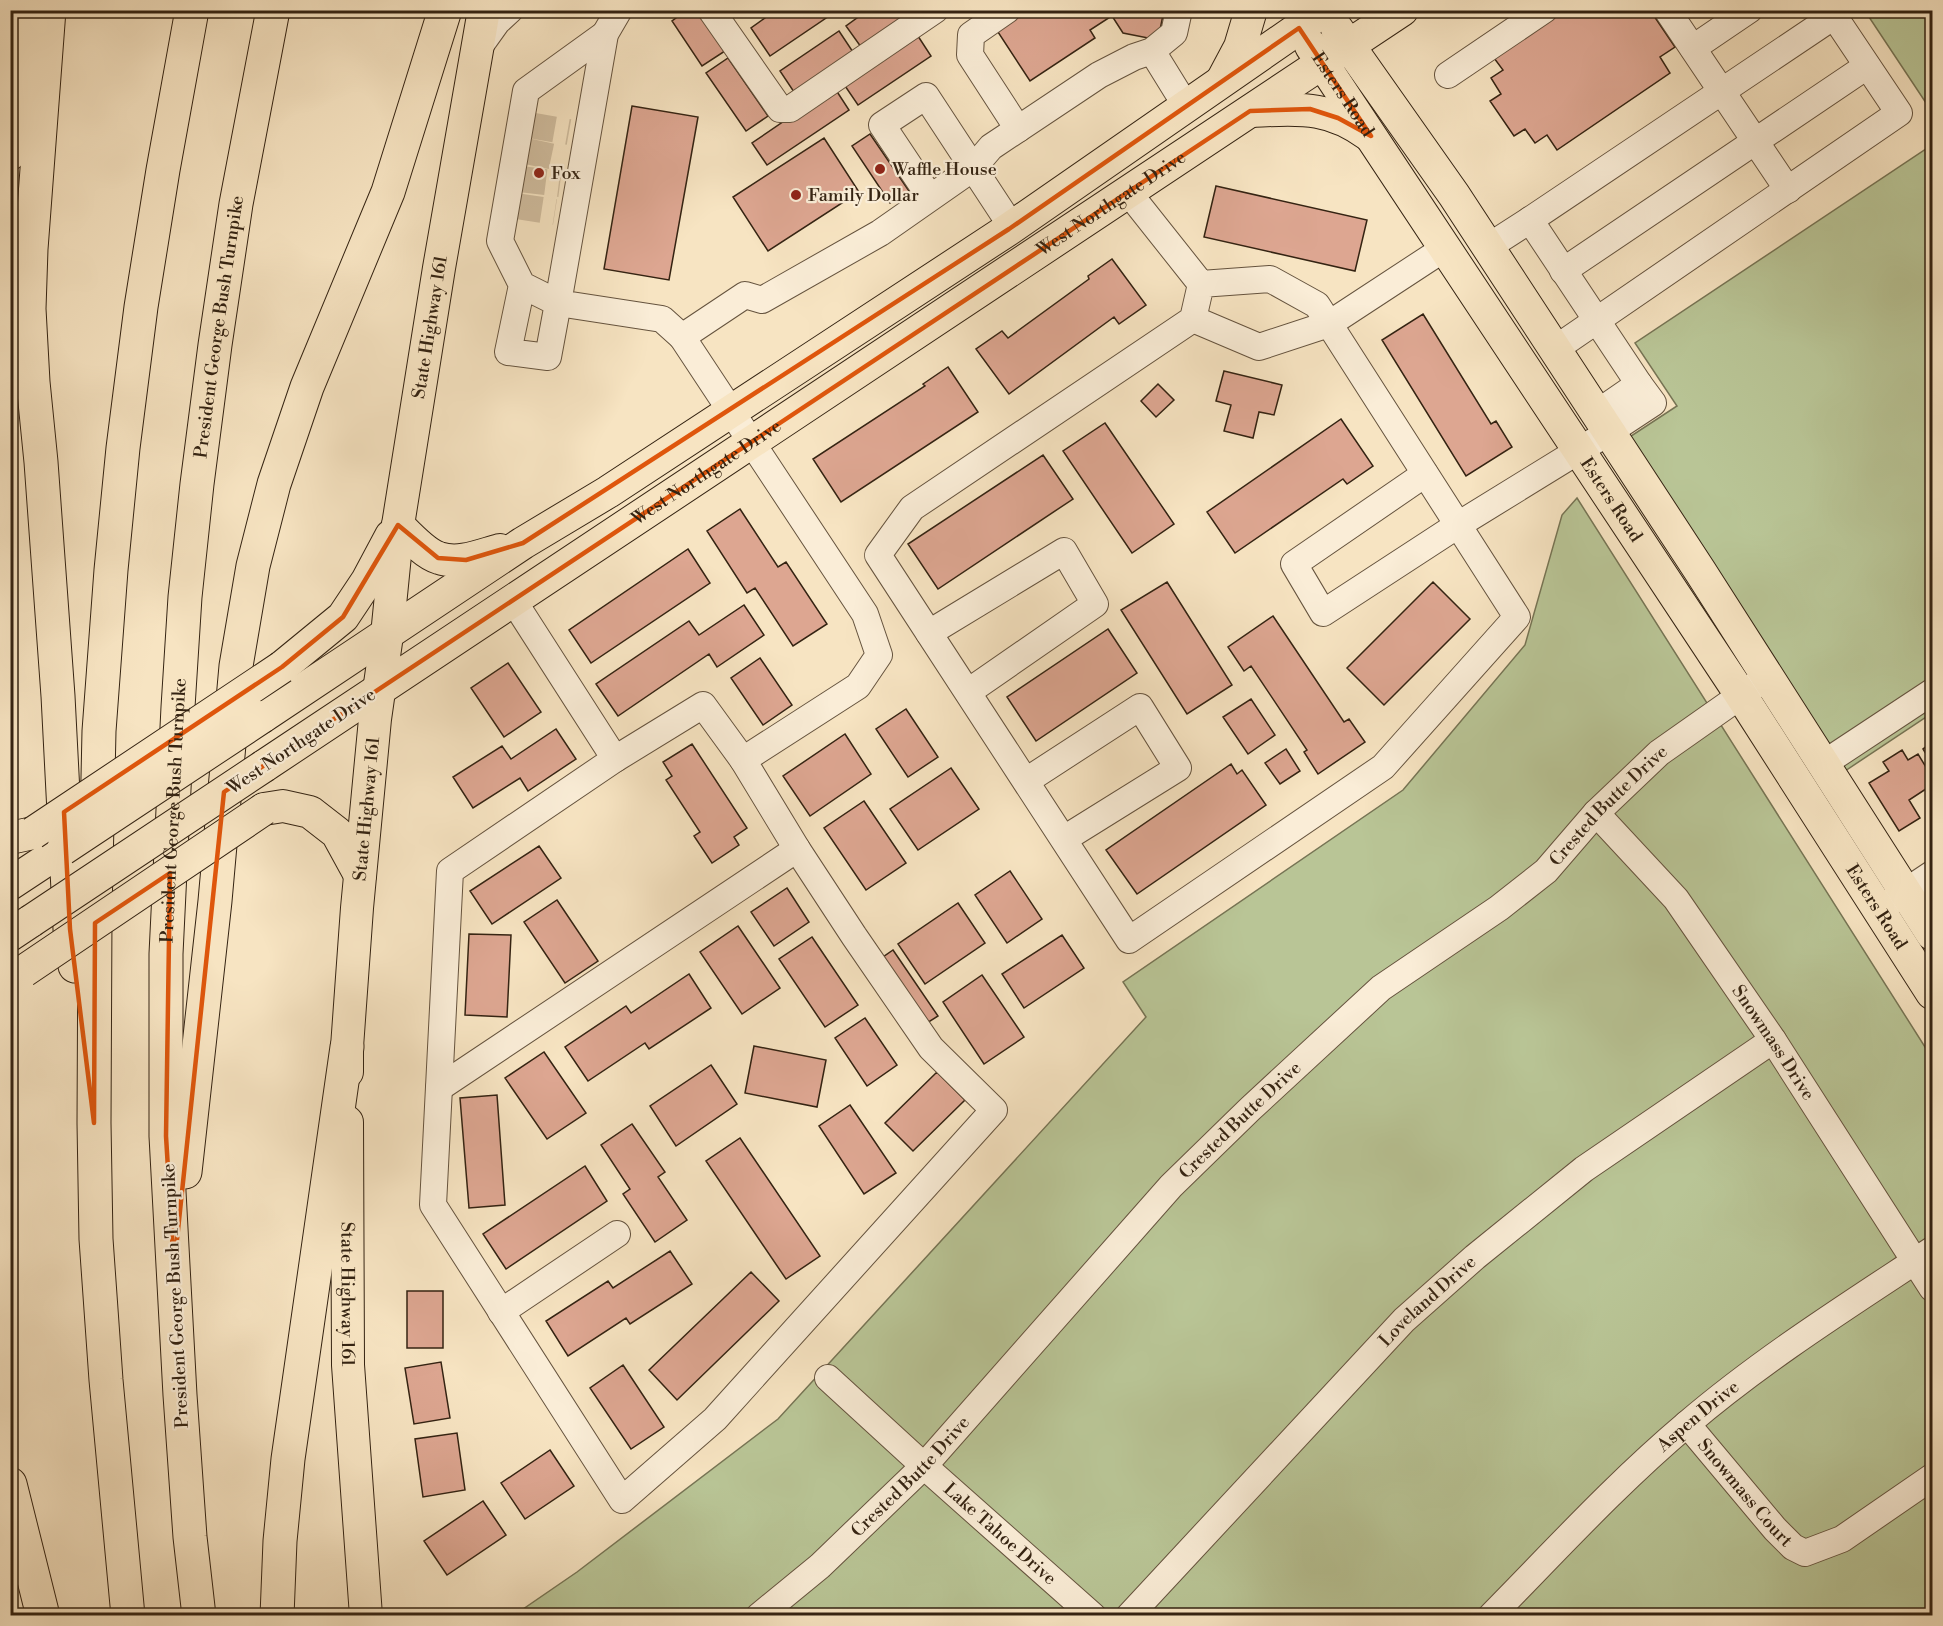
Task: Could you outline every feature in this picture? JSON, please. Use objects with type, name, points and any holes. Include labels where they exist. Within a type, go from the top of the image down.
[{"type":"highway","points":[[49,10],[31,249],[29,309],[58,696],[70,929],[94,1123]]},
{"type":"highway","points":[[128,1616],[105,1380],[96,1239],[95,927],[99,731],[123,448],[141,307],[192,10]]},
{"type":"highway","name":"President George Bush Turnpike","points":[[199,1616],[189,1526],[166,1136],[166,954],[185,597],[213,357],[236,204],[273,10]]},
{"type":"highway","points":[[174,1268],[215,902],[236,666],[253,566],[274,484],[303,398],[388,192],[445,10]]},
{"type":"highway","points":[[277,1616],[280,1541],[288,1459],[347,1047]]},
{"type":"highway","points":[[10,1484],[43,1616]]},
{"type":"main road","points":[[10,154],[36,10]]},
{"type":"main road","name":"State Highway 161","points":[[366,1616],[348,1365],[347,1047],[360,875],[378,690],[387,635],[398,525],[439,268],[484,10]]},
{"type":"main road","points":[[1221,82],[1240,47],[1251,10]]},
{"type":"main road","name":"West Northgate Drive","points":[[21,928],[1402,10]]},
{"type":"main road","name":"West Northgate Drive","points":[[20,878],[523,543],[608,492],[1011,228],[1221,82],[1293,19],[1324,11]]},
{"type":"main road","name":"Esters Road","points":[[1324,11],[1454,195],[1932,934]]},
{"type":"main road","name":"Esters Road","points":[[1293,19],[1741,696],[1932,993]]},
{"type":"main road","points":[[1250,111],[1310,109],[1356,125],[1371,136]]},
{"type":"main road","points":[[1011,228],[1029,258]]},
{"type":"main road","points":[[22,835],[282,667],[343,617],[367,581],[398,525],[417,544],[438,558],[466,560],[523,543]]},
{"type":"main road","points":[[17,976],[264,809],[283,806],[310,812],[337,833],[360,875]]},
{"type":"street","points":[[476,53],[497,22],[510,10]]},
{"type":"street","points":[[522,285],[508,352],[548,357],[558,303],[564,214],[578,133],[605,34],[619,10]]},
{"type":"street","points":[[711,10],[780,110],[790,109],[935,10]]},
{"type":"street","points":[[1007,10],[971,35],[970,55],[1018,129]]},
{"type":"street","points":[[682,337],[745,295],[762,300],[880,233],[973,168],[991,147],[1100,75],[1134,57],[1152,51],[1174,33],[1179,10]]},
{"type":"street","points":[[1448,75],[1544,10]]},
{"type":"street","points":[[1667,10],[1788,190]]},
{"type":"street","points":[[1693,48],[1749,10]]},
{"type":"street","points":[[1488,247],[1722,92],[1832,13],[1899,113],[1555,349]]},
{"type":"street","points":[[605,34],[526,91],[521,150],[511,205],[500,241],[522,285],[558,303],[662,319],[682,337],[864,614],[879,655],[858,686],[743,760]]},
{"type":"street","points":[[1152,51],[1186,106]]},
{"type":"street","points":[[1563,271],[1868,66]]},
{"type":"street","points":[[930,197],[882,125],[926,96],[1011,228]]},
{"type":"street","points":[[1128,192],[1201,284]]},
{"type":"street","points":[[1425,474],[1294,564],[1323,613],[1578,450],[1603,423],[1653,403],[1530,220]]},
{"type":"street","points":[[1193,319],[1259,347],[1329,324],[1445,248]]},
{"type":"street","points":[[1270,279],[1317,305],[1517,617],[1383,767],[1130,940],[878,555],[912,508],[1193,319],[1201,284],[1270,279]]},
{"type":"street","points":[[929,633],[1064,552],[1095,604],[968,692]]},
{"type":"street","points":[[513,600],[615,759]]},
{"type":"street","name":"Crested Butte Drive","points":[[759,1616],[820,1566],[924,1466],[1171,1186],[1242,1116],[1381,988],[1499,908],[1546,871],[1596,813],[1659,753],[1767,676]]},
{"type":"street","points":[[1823,764],[1932,692]]},
{"type":"street","points":[[703,705],[743,760],[797,849],[931,1048],[994,1110],[714,1419],[622,1500],[433,1205],[450,871],[615,759],[703,705]]},
{"type":"street","points":[[1026,781],[1140,707],[1178,768],[1064,839]]},
{"type":"street","name":"Snowmass Drive","points":[[1596,813],[1676,900],[1923,1256],[1932,1288]]},
{"type":"street","points":[[439,1088],[797,849]]},
{"type":"street","points":[[1879,909],[1932,874]]},
{"type":"street","name":"Loveland Drive","points":[[1129,1616],[1404,1320],[1466,1265],[1584,1169],[1773,1040]]},
{"type":"street","points":[[501,1312],[617,1234]]},
{"type":"street","name":"Aspen Drive","points":[[1491,1616],[1613,1493],[1687,1424],[1776,1355],[1923,1256]]},
{"type":"street","name":"Lake Tahoe Drive","points":[[828,1378],[1093,1616]]},
{"type":"street","name":"Snowmass Court","points":[[1687,1424],[1775,1529],[1793,1547],[1805,1553],[1842,1539],[1932,1477]]},
{"type":"highlighted area","points":[[1299,28],[1371,136],[1338,118],[1310,109],[1250,111],[224,792],[174,1268],[166,1136],[170,873],[95,923],[94,1123],[70,929],[64,812],[282,667],[343,617],[398,525],[438,558],[466,560],[523,543],[1009,229]]},
{"type":"green space","points":[[1865,11],[1932,11],[1932,112]]},
{"type":"green space","points":[[1932,145],[1932,713],[1845,771],[1625,440],[1677,406],[1635,343]]},
{"type":"green space","points":[[1577,498],[1932,1058],[1932,1615],[513,1616],[577,1572],[778,1419],[1146,1017],[1123,982],[1403,790],[1525,645],[1562,515]]},
{"type":"building","points":[[687,10],[697,10],[725,51],[702,66],[672,21]]},
{"type":"building","points":[[776,10],[825,10],[829,16],[770,56],[751,28]]},
{"type":"building","points":[[868,10],[915,10],[861,47],[846,26]]},
{"type":"building","points":[[1024,10],[1121,10],[1090,30],[1095,38],[1030,81],[996,29]]},
{"type":"building","points":[[1121,10],[1164,10],[1160,30],[1148,38],[1123,33],[1112,16]]},
{"type":"building","points":[[1564,10],[1650,10],[1675,47],[1660,57],[1670,73],[1557,150],[1547,135],[1535,143],[1525,129],[1514,136],[1490,101],[1501,94],[1491,78],[1503,70],[1494,58]]},
{"type":"building","points":[[839,31],[853,52],[794,92],[780,71]]},
{"type":"building","points":[[916,33],[931,56],[858,105],[843,83]]},
{"type":"building","points":[[728,58],[768,116],[746,131],[706,73]]},
{"type":"building","points":[[834,87],[849,110],[767,165],[752,143]]},
{"type":"building","points":[[632,106],[698,117],[669,280],[604,269]]},
{"type":"building","name":"Waffle House","points":[[870,134],[909,191],[890,203],[852,146]]},
{"type":"building","name":"Family Dollar","points":[[824,138],[859,192],[768,251],[733,197]]},
{"type":"building","points":[[1216,186],[1367,220],[1355,271],[1204,237]]},
{"type":"building","points":[[1112,259],[1146,305],[1119,324],[1114,317],[1009,394],[976,349],[1002,331],[1008,338],[1089,279],[1088,276]]},
{"type":"building","points":[[1423,314],[1491,424],[1496,421],[1512,447],[1466,476],[1382,340]]},
{"type":"building","points":[[948,367],[978,412],[841,502],[813,459],[925,386],[923,384]]},
{"type":"building","points":[[1224,371],[1282,385],[1274,415],[1259,412],[1253,438],[1224,431],[1231,405],[1216,401]]},
{"type":"building","points":[[1158,384],[1174,400],[1156,417],[1141,401]]},
{"type":"building","points":[[1341,419],[1373,466],[1347,484],[1343,479],[1235,553],[1207,512]]},
{"type":"building","points":[[1105,423],[1174,524],[1132,553],[1063,451]]},
{"type":"building","points":[[1043,455],[1073,499],[938,589],[908,544]]},
{"type":"building","points":[[740,509],[778,567],[786,562],[827,624],[793,646],[755,588],[747,593],[707,531]]},
{"type":"building","points":[[688,549],[710,583],[591,663],[569,630]]},
{"type":"building","points":[[1167,582],[1232,685],[1187,714],[1121,610]]},
{"type":"building","points":[[1433,582],[1470,619],[1384,705],[1347,668]]},
{"type":"building","points":[[744,605],[764,635],[717,667],[709,654],[618,716],[596,684],[689,621],[699,635]]},
{"type":"building","points":[[1273,616],[1344,722],[1349,719],[1365,742],[1318,774],[1304,752],[1307,750],[1251,666],[1244,671],[1228,647]]},
{"type":"building","points":[[1108,629],[1137,673],[1036,741],[1007,697]]},
{"type":"building","points":[[760,658],[792,705],[763,725],[731,678]]},
{"type":"building","points":[[508,663],[541,712],[504,737],[471,688]]},
{"type":"building","points":[[1251,699],[1275,735],[1248,754],[1223,717]]},
{"type":"building","points":[[906,709],[938,757],[908,777],[876,729]]},
{"type":"building","points":[[556,729],[576,759],[528,791],[520,778],[473,808],[453,777],[502,746],[511,759]]},
{"type":"building","points":[[845,734],[871,774],[810,816],[783,776]]},
{"type":"building","points":[[1932,742],[1932,764],[1923,749]]},
{"type":"building","points":[[692,744],[747,828],[734,837],[739,845],[712,863],[694,836],[700,832],[666,780],[672,776],[663,762]]},
{"type":"building","points":[[1286,749],[1300,771],[1280,784],[1265,763]]},
{"type":"building","points":[[1902,750],[1908,760],[1918,754],[1932,777],[1932,785],[1909,800],[1920,818],[1899,831],[1869,783],[1889,771],[1883,762]]},
{"type":"building","points":[[1231,764],[1237,774],[1242,770],[1266,805],[1137,894],[1106,850]]},
{"type":"building","points":[[951,768],[979,809],[918,850],[890,809]]},
{"type":"building","points":[[864,801],[906,863],[866,890],[824,828]]},
{"type":"building","points":[[539,846],[561,878],[492,924],[470,891]]},
{"type":"building","points":[[1010,871],[1042,919],[1007,943],[975,895]]},
{"type":"building","points":[[787,888],[809,922],[774,946],[751,912]]},
{"type":"building","points":[[557,900],[598,961],[565,983],[524,922]]},
{"type":"building","points":[[958,903],[985,943],[925,984],[898,944]]},
{"type":"building","points":[[738,926],[780,988],[742,1014],[700,952]]},
{"type":"building","points":[[469,934],[511,935],[507,1017],[465,1015]]},
{"type":"building","points":[[1062,935],[1084,968],[1024,1008],[1002,974]]},
{"type":"building","points":[[812,937],[858,1005],[825,1027],[779,959]]},
{"type":"building","points":[[893,950],[938,1016],[927,1023],[883,957]]},
{"type":"building","points":[[689,974],[711,1008],[649,1049],[645,1043],[588,1081],[565,1047],[626,1006],[631,1013]]},
{"type":"building","points":[[982,975],[1024,1037],[984,1064],[943,1002]]},
{"type":"building","points":[[865,1018],[897,1065],[867,1086],[835,1038]]},
{"type":"building","points":[[754,1046],[826,1060],[817,1107],[745,1093]]},
{"type":"building","points":[[544,1052],[586,1113],[547,1139],[505,1078]]},
{"type":"building","points":[[711,1065],[737,1104],[676,1146],[650,1106]]},
{"type":"building","points":[[937,1072],[965,1100],[913,1151],[885,1123]]},
{"type":"building","points":[[497,1095],[505,1205],[469,1208],[460,1098]]},
{"type":"building","points":[[850,1105],[896,1173],[864,1194],[819,1126]]},
{"type":"building","points":[[632,1124],[665,1172],[658,1177],[687,1220],[655,1242],[623,1194],[630,1189],[601,1145]]},
{"type":"building","points":[[740,1138],[820,1256],[786,1279],[706,1161]]},
{"type":"building","points":[[585,1166],[607,1201],[506,1269],[483,1234]]},
{"type":"building","points":[[670,1251],[692,1284],[630,1324],[626,1318],[568,1356],[546,1321],[608,1281],[613,1288]]},
{"type":"building","points":[[751,1272],[779,1301],[677,1400],[649,1370]]},
{"type":"building","points":[[407,1291],[443,1291],[443,1348],[407,1348]]},
{"type":"building","points":[[441,1362],[450,1418],[414,1424],[405,1368]]},
{"type":"building","points":[[623,1365],[664,1427],[631,1449],[590,1388]]},
{"type":"building","points":[[457,1433],[465,1490],[423,1497],[415,1439]]},
{"type":"building","points":[[550,1450],[574,1486],[525,1519],[501,1483]]},
{"type":"building","points":[[483,1501],[506,1535],[447,1575],[424,1541]]},
{"type":"tunnel","points":[[529,125],[569,132]]},
{"type":"tunnel","points":[[526,151],[564,159]]},
{"type":"tunnel","points":[[520,179],[560,184]]},
{"type":"tunnel","points":[[516,206],[555,212]]},
{"type":"place","name":"Waffle House","points":[[880,169]]},
{"type":"place","name":"Fox","points":[[539,173]]},
{"type":"place","name":"Family Dollar","points":[[796,195]]}]
